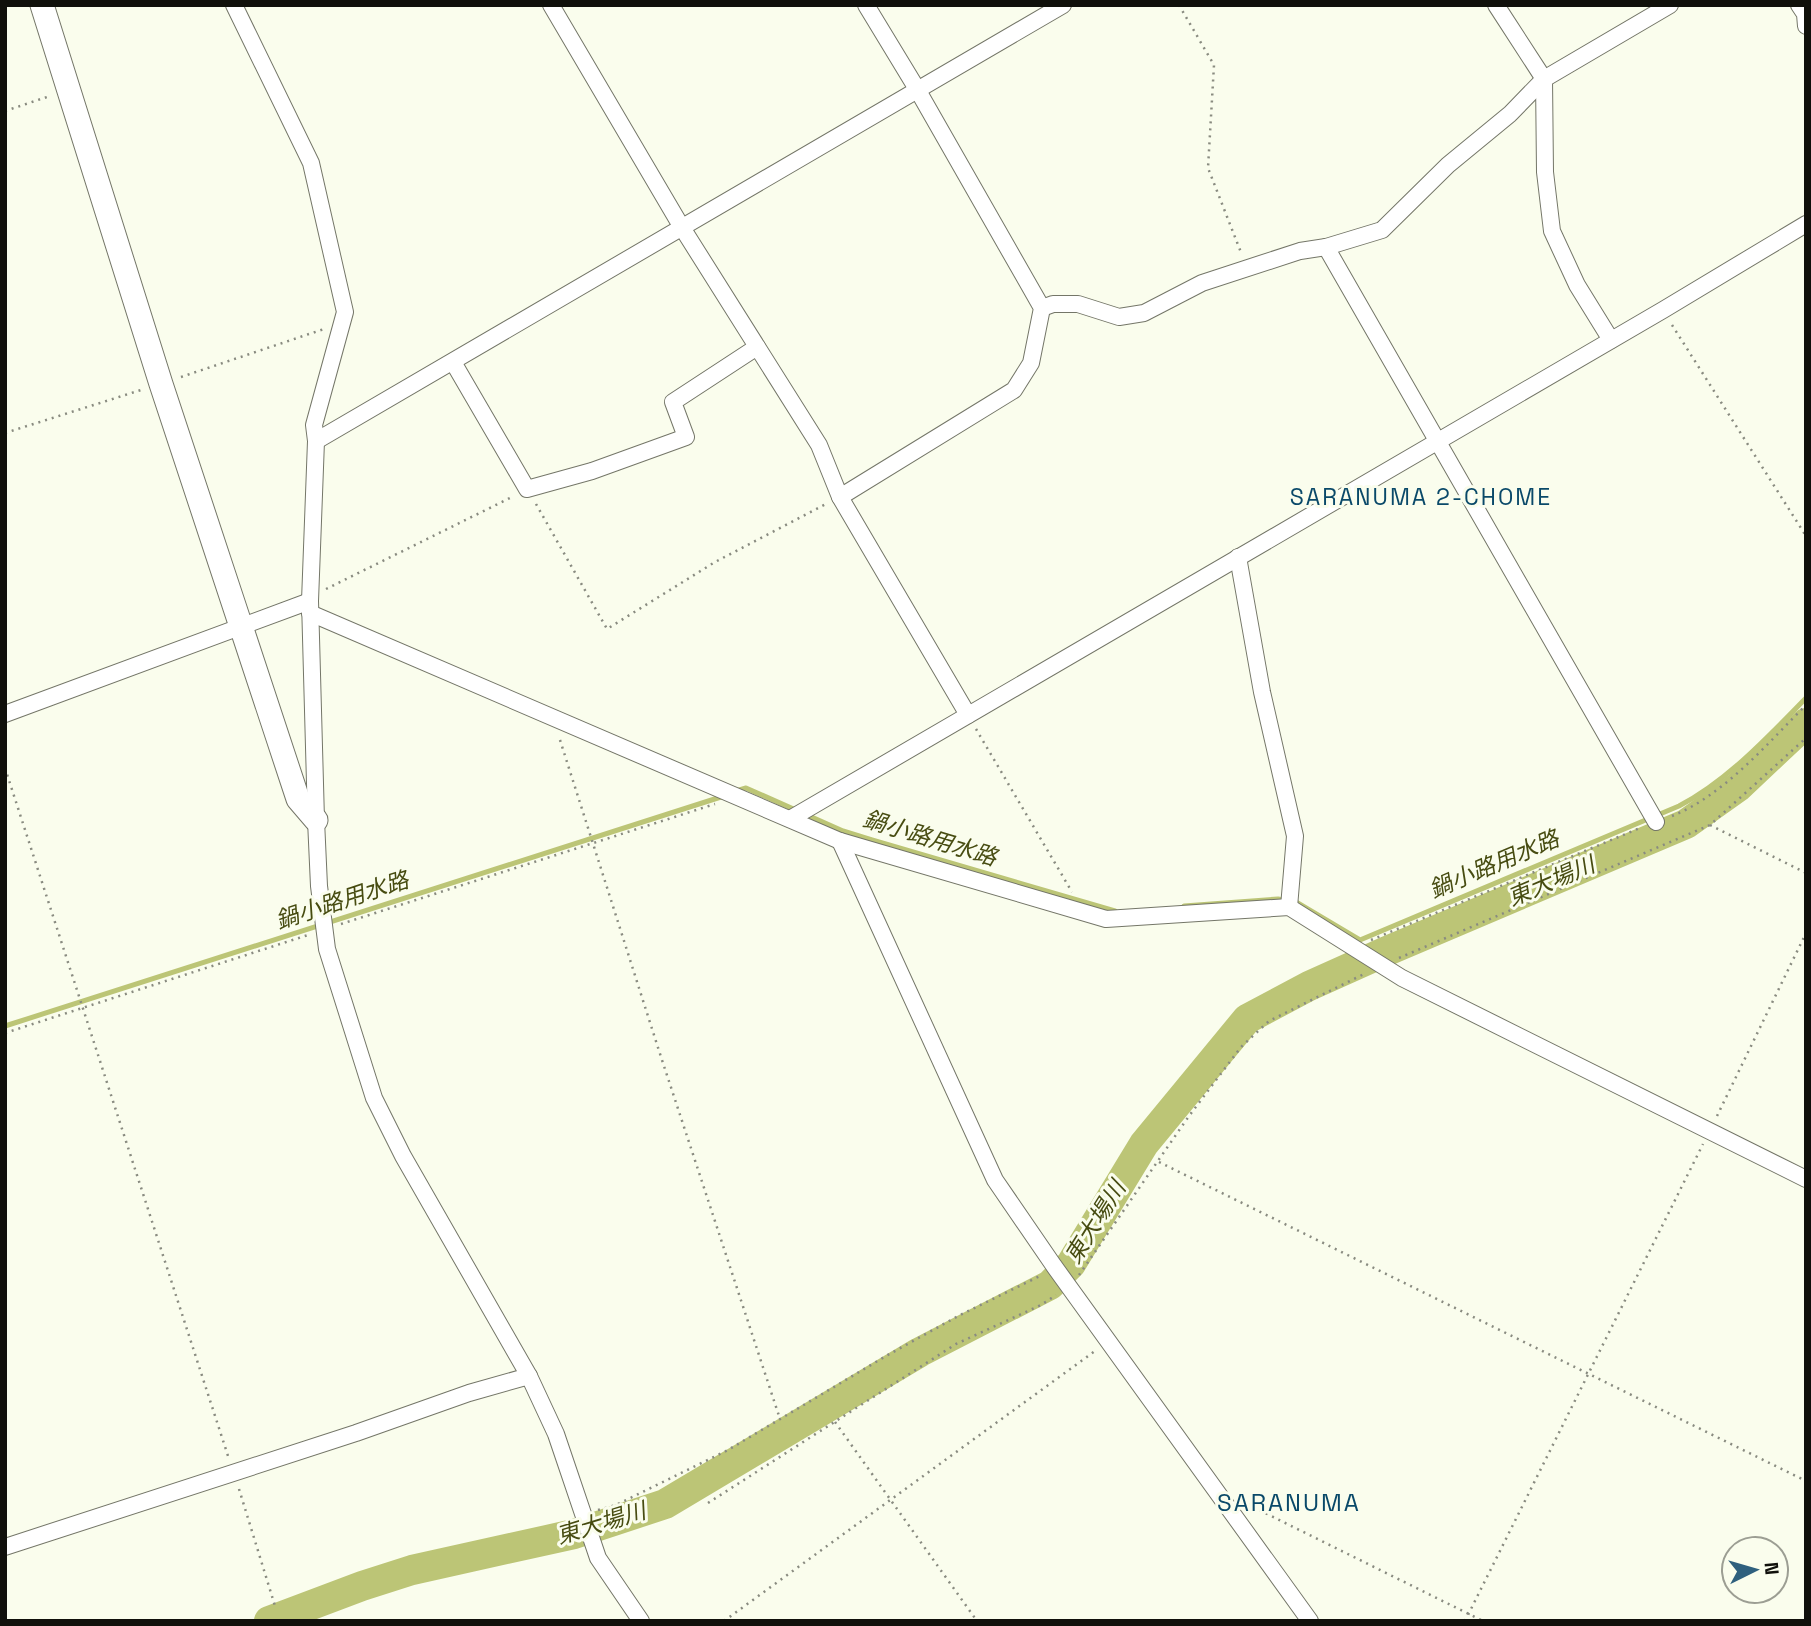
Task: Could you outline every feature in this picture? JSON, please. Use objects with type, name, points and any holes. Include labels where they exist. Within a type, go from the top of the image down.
[{"type":"street","points":[[42,5],[241,627],[299,799],[316,820]]},
{"type":"street","points":[[551,5],[681,226],[819,445],[840,497],[968,715]]},
{"type":"street","points":[[840,497],[1014,390],[1031,363],[1042,308],[918,89],[866,5]]},
{"type":"street","points":[[316,441],[1063,5]]},
{"type":"street","points":[[1496,5],[1544,79],[1545,172],[1552,231],[1577,285],[1611,340]]},
{"type":"street","points":[[1042,308],[1053,304],[1077,303],[1119,317],[1144,313],[1202,283],[1300,251],[1326,247],[1382,230],[1448,165],[1510,114],[1544,79],[1670,5]]},
{"type":"street","points":[[1799,5],[1805,14],[1806,26]]},
{"type":"street","points":[[239,7],[311,163],[345,313],[314,425],[316,441],[310,603],[316,820],[327,949],[374,1098],[403,1156],[529,1376],[556,1434],[591,1545],[639,1620]]},
{"type":"street","points":[[790,819],[1806,224]]},
{"type":"street","points":[[1326,247],[1656,821]]},
{"type":"street","points":[[453,362],[527,489],[592,471],[686,437],[673,402],[757,347]]},
{"type":"street","points":[[1238,557],[1262,692],[1294,836],[1289,906]]},
{"type":"street","points":[[5,714],[310,603],[558,720],[840,841],[1106,919],[1289,906],[1381,965],[1806,1179]]},
{"type":"street","points":[[840,841],[995,1180],[1310,1621]]},
{"type":"street","points":[[5,1547],[356,1433],[469,1393],[529,1376]]},
{"type":"path","points":[[1180,5],[1214,65],[1208,168],[1247,268]]},
{"type":"path","points":[[5,111],[70,90]]},
{"type":"path","points":[[1663,310],[1806,536]]},
{"type":"path","points":[[310,603],[527,489],[607,629],[715,562],[840,497]]},
{"type":"path","points":[[1353,948],[1692,808],[1744,766],[1806,705]]},
{"type":"path","points":[[968,715],[1085,913]]},
{"type":"path","points":[[558,720],[561,744],[780,1419]]},
{"type":"path","points":[[708,1503],[956,1344],[1041,1305],[1069,1286],[1089,1262],[1241,1047],[1269,1021],[1381,965],[1710,825],[1806,738]]},
{"type":"path","points":[[5,768],[275,1606]]},
{"type":"path","points":[[5,1033],[737,797]]},
{"type":"path","points":[[1710,825],[1806,873]]},
{"type":"path","points":[[1465,1621],[1806,933]]},
{"type":"path","points":[[1158,1161],[1806,1481]]},
{"type":"path","points":[[582,1514],[616,1506],[728,1450],[960,1315],[1034,1281],[1054,1266]]},
{"type":"path","points":[[724,1621],[1109,1341]]},
{"type":"path","points":[[835,1422],[977,1621]]},
{"type":"path","points":[[1215,1488],[1483,1621]]},
{"type":"waterway","name":"鍋小路用水路","points":[[1184,906],[1278,899],[1296,902],[1360,940],[1679,806],[1730,771],[1806,698]]},
{"type":"waterway","name":"東大場川","points":[[269,1621],[412,1570],[574,1534],[665,1504],[920,1352],[1050,1285],[1071,1264],[1144,1144],[1247,1019],[1309,986],[1387,951],[1686,824],[1738,787],[1806,723]]},
{"type":"waterway","name":"鍋小路用水路","points":[[736,791],[746,788],[843,831],[1115,911]]},
{"type":"waterway","name":"鍋小路用水路","points":[[5,1026],[724,796]]},
{"type":"district","name":"SARANUMA 2-CHOME","points":[[1421,497]]},
{"type":"district","name":"SARANUMA","points":[[1289,1503]]}]
